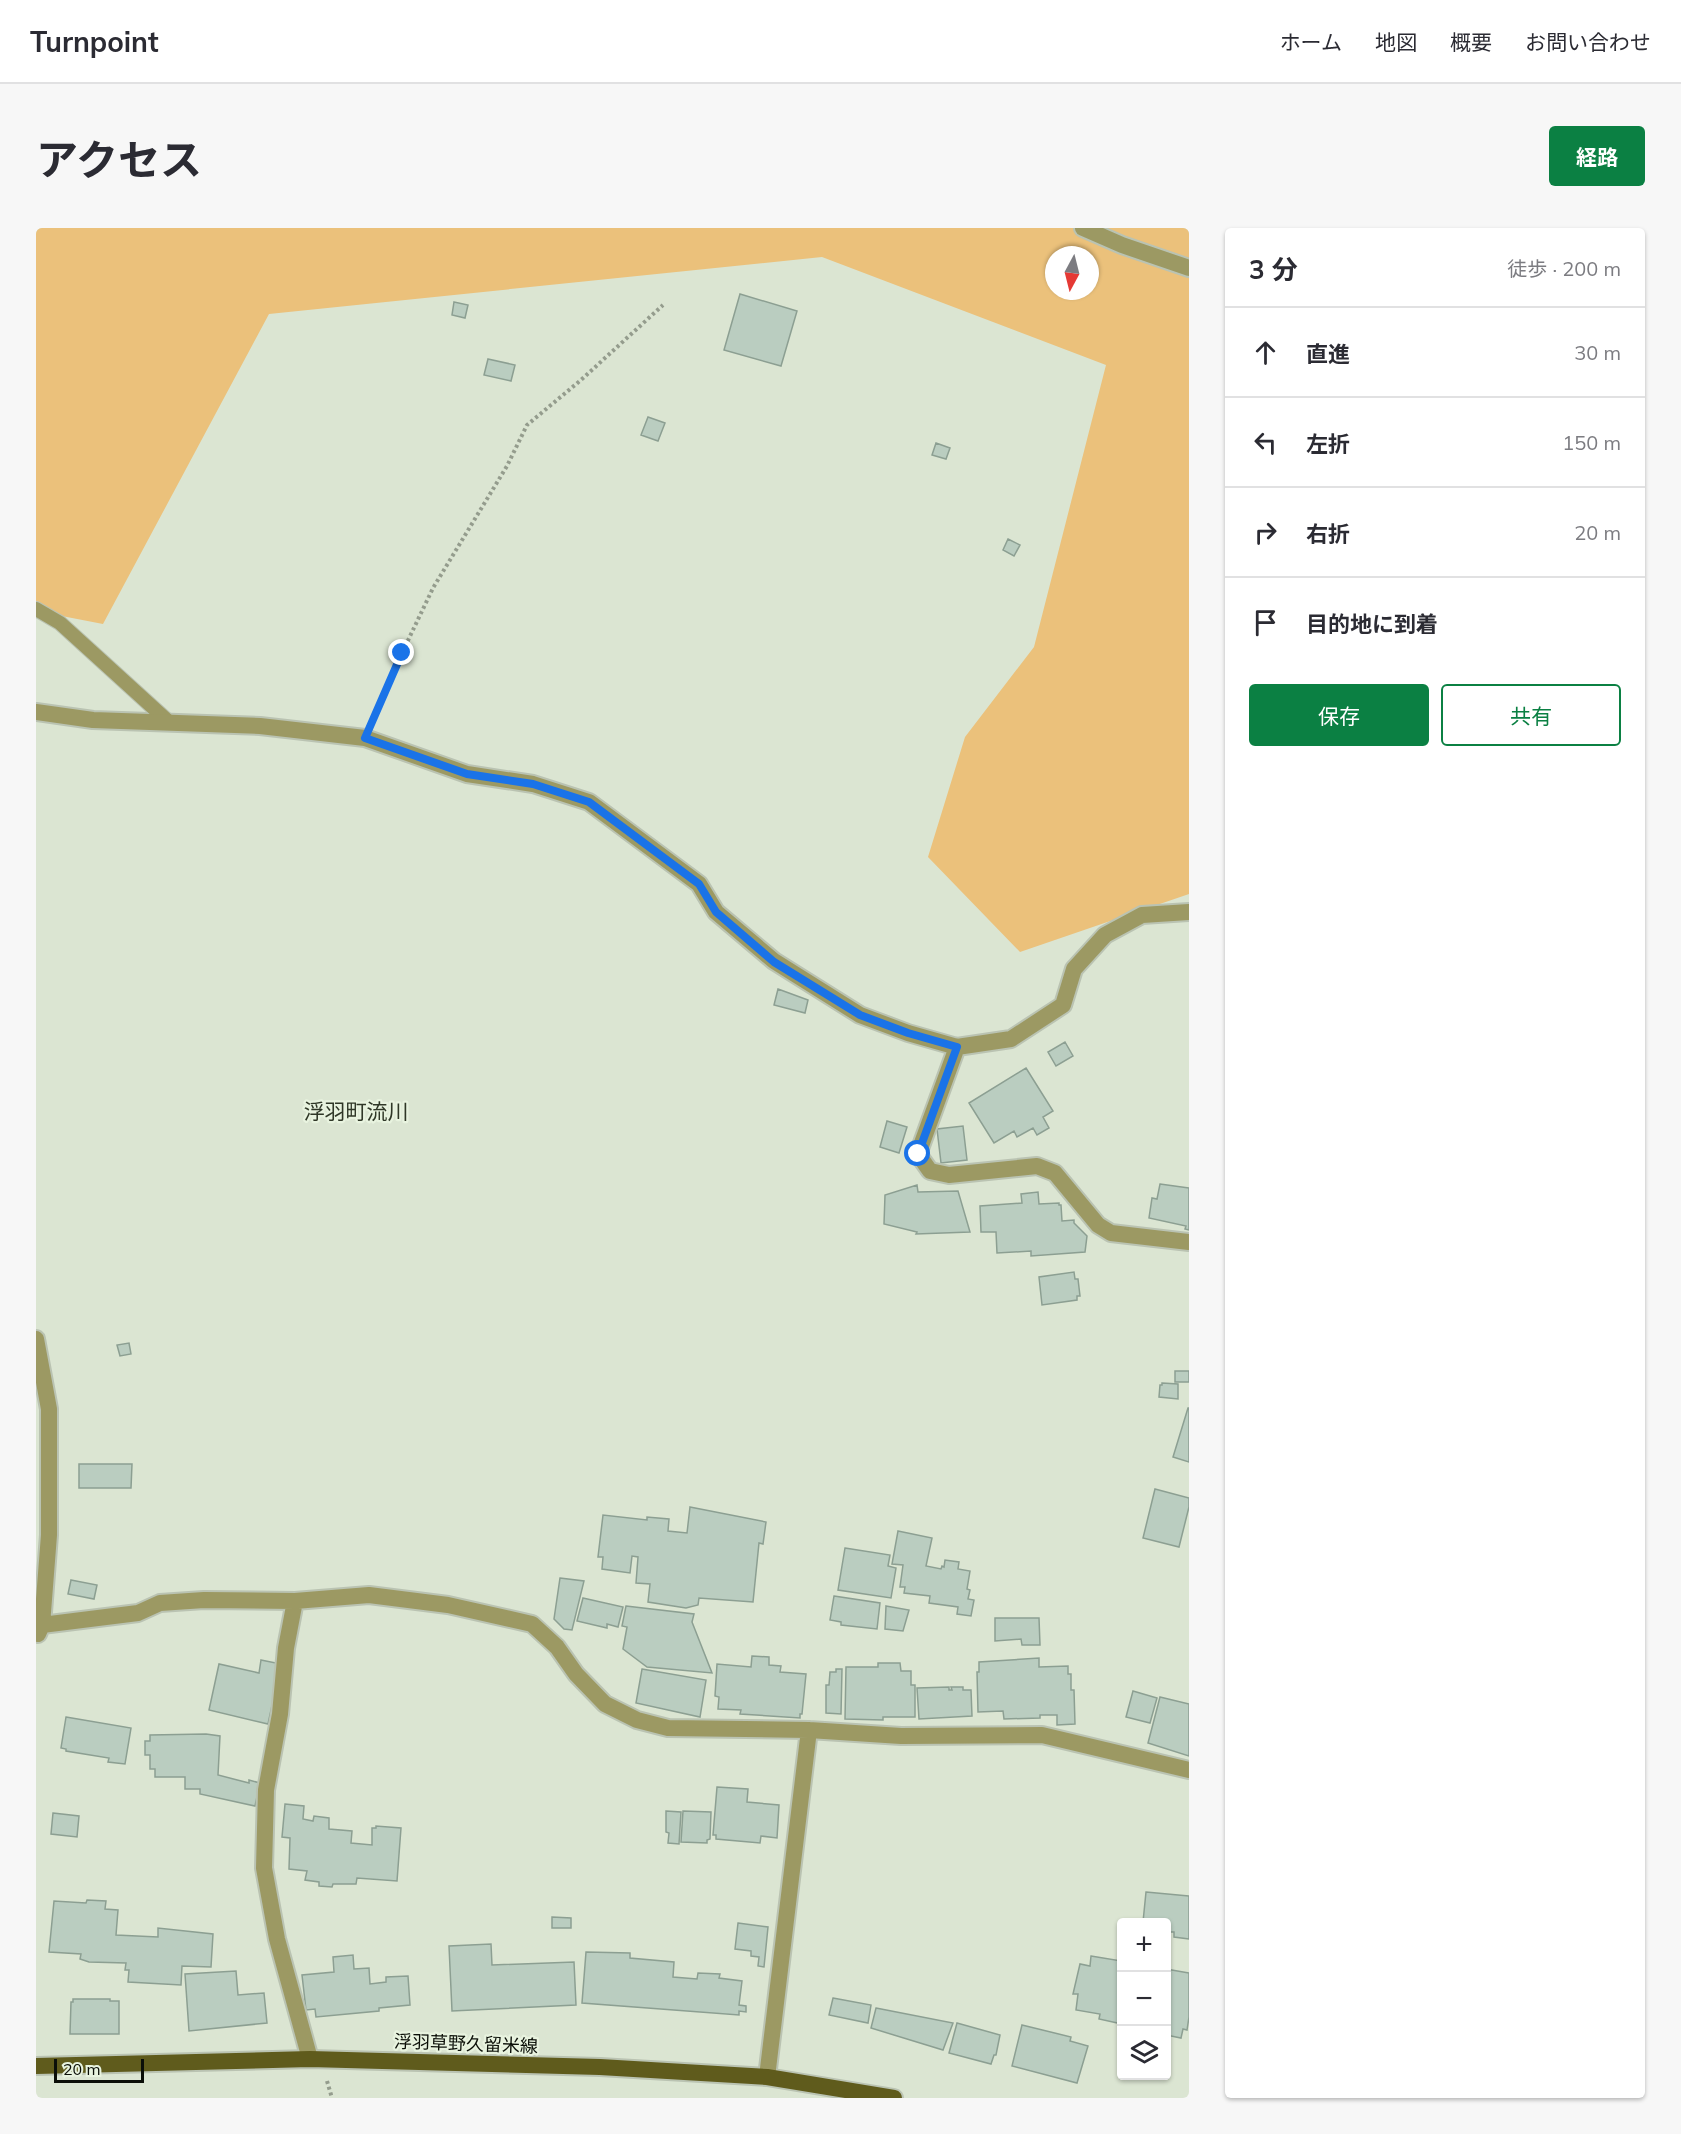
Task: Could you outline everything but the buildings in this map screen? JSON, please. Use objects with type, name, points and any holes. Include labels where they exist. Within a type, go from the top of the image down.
[{"type":"main road","name":"浮羽草野久留米線","points":[[37,2063],[310,2059],[600,2067],[767,2077],[894,2098]]},
{"type":"street","points":[[1083,228],[1122,245],[1189,268]]},
{"type":"street","points":[[36,712],[93,720],[260,726],[365,738],[467,774],[533,784],[589,802],[699,884],[716,912],[774,962],[860,1015],[908,1033],[957,1047],[1011,1039],[1063,1005],[1074,969],[1105,936],[1142,915],[1189,912]]},
{"type":"street","points":[[957,1047],[918,1154],[930,1171],[949,1175],[1037,1166],[1055,1173],[1098,1225],[1111,1233],[1189,1242]]},
{"type":"street","points":[[36,1339],[49,1409],[49,1535],[38,1631],[138,1613],[160,1603],[204,1600],[295,1600],[369,1595],[448,1605],[532,1624],[557,1647],[576,1674],[605,1704],[637,1720],[668,1728],[809,1730],[901,1736],[1042,1735],[1189,1770]]},
{"type":"street","points":[[295,1600],[286,1648],[280,1714],[266,1790],[264,1868],[277,1939],[310,2059]]},
{"type":"street","points":[[767,2077],[809,1730]]},
{"type":"lane","points":[[36,609],[60,623],[170,723]]},
{"type":"path","points":[[365,738],[433,588],[507,466],[526,425],[581,380],[663,304]]},
{"type":"shaded area","points":[[36,228],[1189,228],[1189,894],[1020,952],[928,857],[965,737],[1034,647],[1106,365],[822,257],[269,314],[103,624],[36,611]]},
{"type":"district","name":"浮羽町流川","points":[[356,1112]]},
{"type":"route","points":[[402,653],[365,738],[467,774],[533,784],[589,802],[699,884],[716,912],[774,962],[860,1015],[908,1033],[957,1047],[928,1121],[918,1154]]}]
